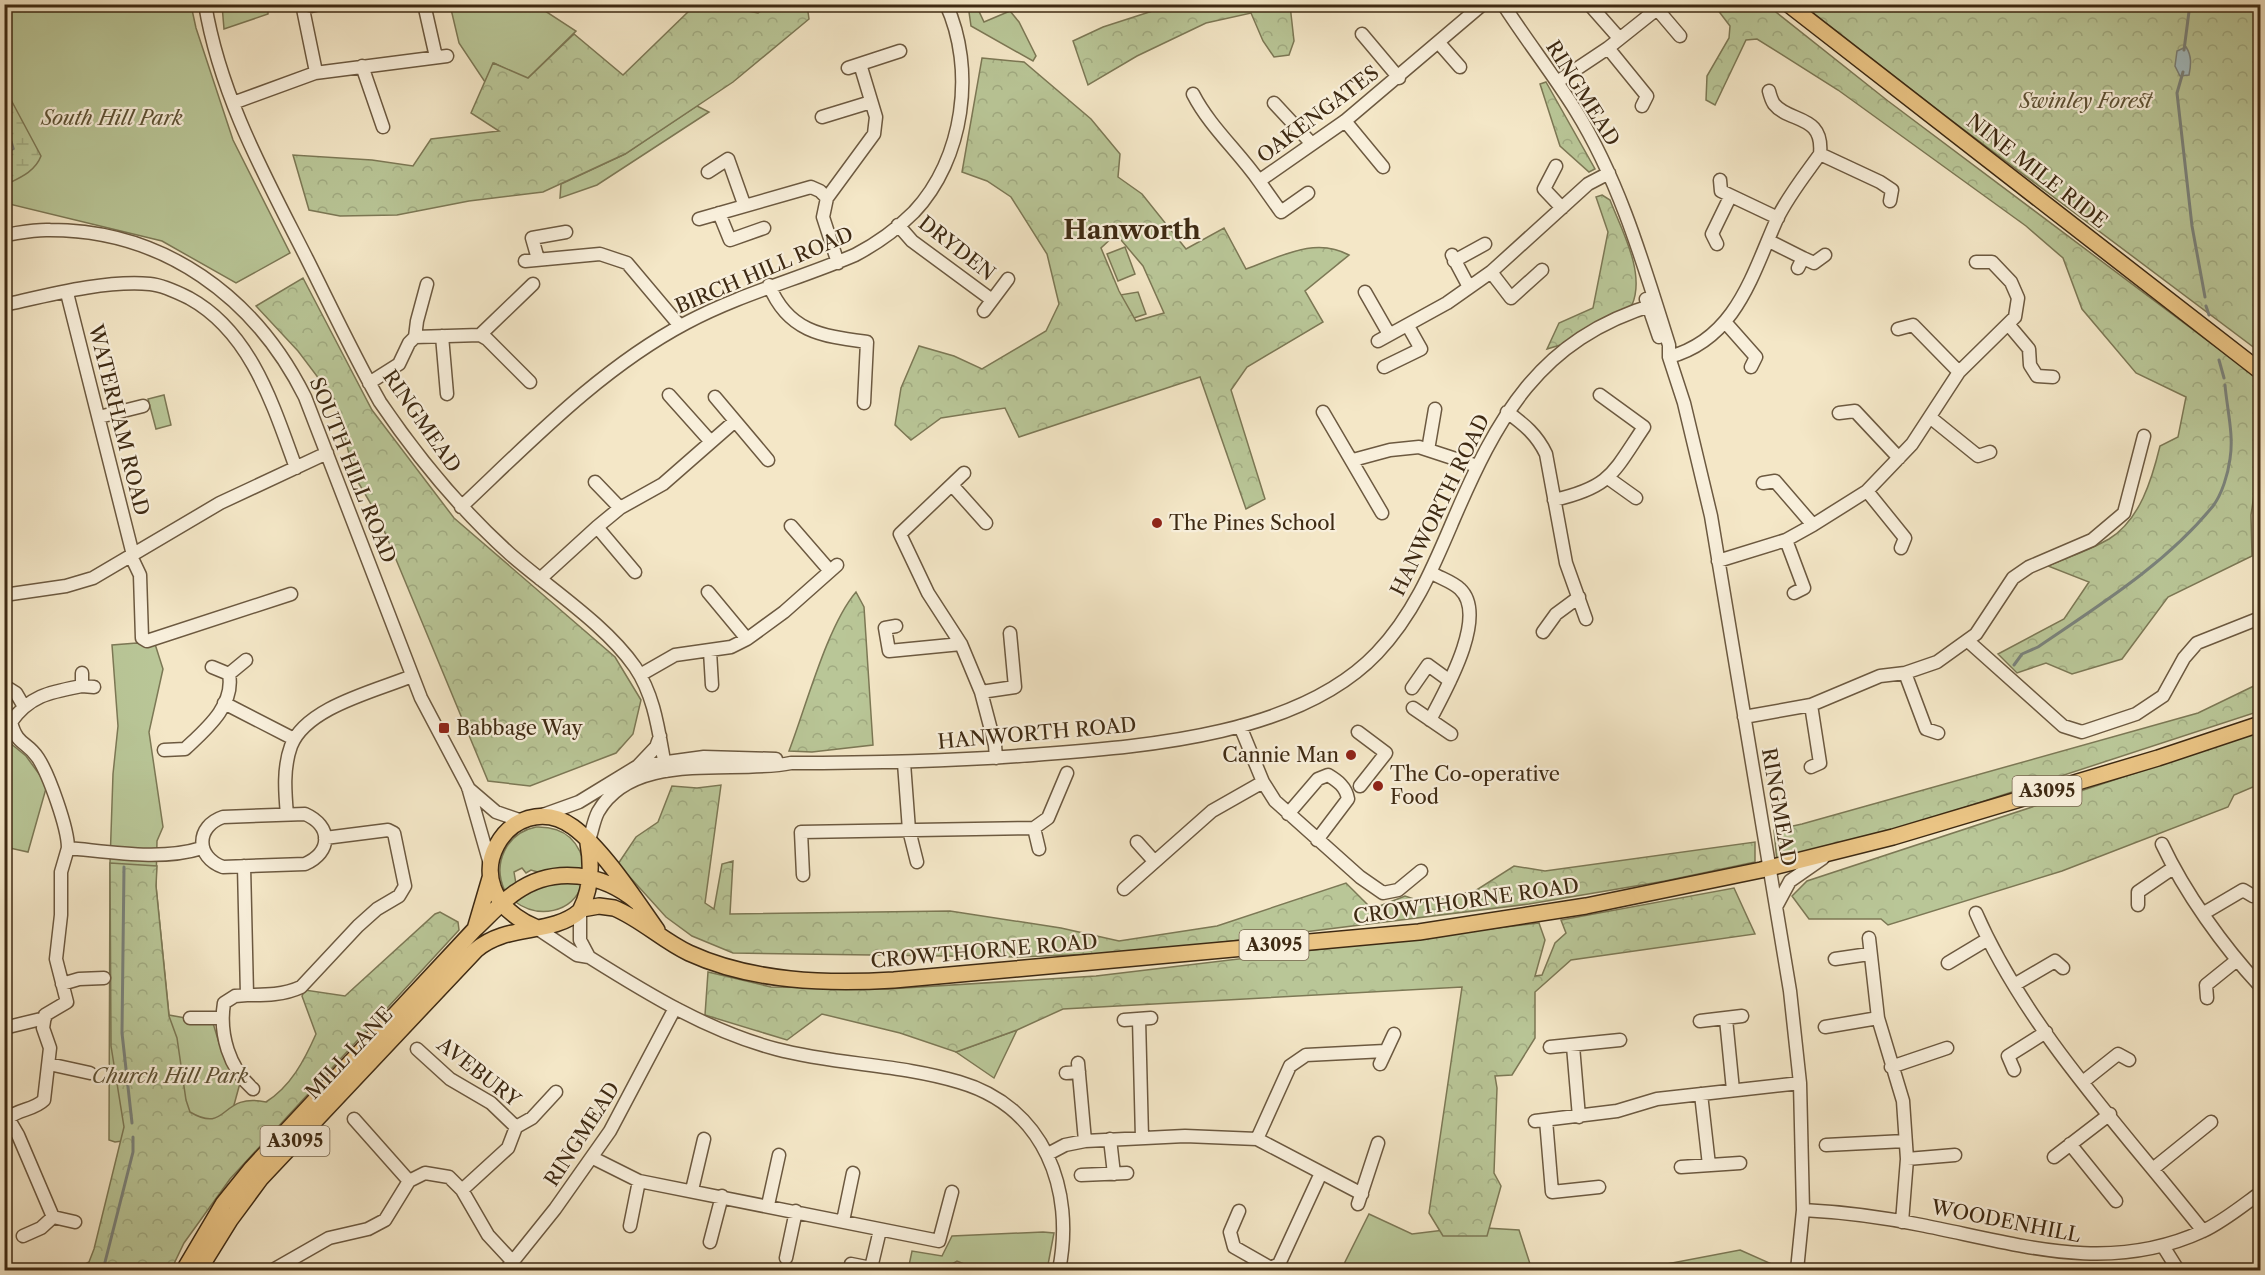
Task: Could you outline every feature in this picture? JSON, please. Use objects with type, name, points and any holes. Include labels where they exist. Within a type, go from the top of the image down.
[{"type":"main road","name":"NINE MILE RIDE","points":[[1788,4],[2260,371]]},
{"type":"main road","name":"CROWTHORNE ROAD","points":[[581,910],[600,906],[614,908],[699,957],[773,976],[838,982],[894,980],[1471,926],[1651,894],[1832,853],[1954,820],[2185,750],[2260,724]]},
{"type":"main road","name":"CROWTHORNE ROAD","points":[[529,819],[567,824],[588,843],[637,902],[662,937]]},
{"type":"main road","name":"MILL LANE","points":[[474,929],[500,838],[529,819]]},
{"type":"main road","points":[[581,910],[590,877],[588,843]]},
{"type":"main road","points":[[490,871],[503,903],[535,927]]},
{"type":"main road","name":"A3095","points":[[503,903],[521,889],[543,879],[568,875],[590,877]]},
{"type":"main road","name":"CROWTHORNE ROAD","points":[[590,877],[616,886],[637,902]]},
{"type":"main road","name":"MILL LANE","points":[[184,1270],[199,1242],[237,1185],[474,929],[503,903]]},
{"type":"main road","name":"MILL LANE","points":[[199,1270],[230,1220],[261,1178],[467,959],[487,941],[497,936],[564,921],[581,910]]},
{"type":"street","name":"RINGMEAD","points":[[205,4],[217,55],[233,103],[264,175],[369,383],[403,436],[461,507],[616,646],[640,675],[660,735],[665,766]]},
{"type":"street","points":[[316,72],[302,6],[321,4]]},
{"type":"street","points":[[233,103],[316,72],[442,57],[424,4]]},
{"type":"street","name":"BIRCH HILL ROAD","points":[[461,507],[573,404],[642,348],[680,326],[769,285],[838,262],[875,244],[914,211],[932,186],[952,146],[958,118],[962,67],[958,42],[946,4]]},
{"type":"street","name":"OAKENGATES","points":[[1193,94],[1204,115],[1245,160],[1259,181],[1345,121],[1399,78],[1483,4]]},
{"type":"street","name":"RINGMEAD","points":[[1503,4],[1577,112],[1609,173],[1642,258],[1652,305],[1669,345],[1669,357],[1684,403],[1718,561],[1790,991],[1800,1083],[1803,1210],[1797,1270]]},
{"type":"street","points":[[1589,4],[1619,38]]},
{"type":"street","points":[[1557,82],[1608,48],[1657,7],[1680,36]]},
{"type":"street","points":[[1362,34],[1399,78]]},
{"type":"street","points":[[1439,43],[1460,67]]},
{"type":"street","points":[[1608,48],[1647,96],[1642,106]]},
{"type":"street","points":[[838,262],[823,217],[827,198],[874,134],[876,117],[854,66],[900,51]]},
{"type":"street","points":[[362,66],[383,127]]},
{"type":"street","points":[[1669,357],[1695,349],[1725,322],[1750,283],[1778,218],[1820,154],[1821,144],[1814,128],[1775,106],[1769,91]]},
{"type":"street","points":[[822,117],[871,102]]},
{"type":"street","points":[[1274,103],[1312,144]]},
{"type":"street","points":[[1345,121],[1383,167]]},
{"type":"street","points":[[1820,154],[1892,190],[1890,201]]},
{"type":"street","points":[[708,172],[731,157],[744,204]]},
{"type":"street","points":[[1556,166],[1544,189],[1562,208]]},
{"type":"street","points":[[1378,341],[1408,326],[1491,272],[1588,184],[1609,173]]},
{"type":"street","points":[[1720,180],[1721,191],[1730,197],[1778,218]]},
{"type":"street","points":[[1259,181],[1281,212],[1308,193]]},
{"type":"street","points":[[699,219],[744,204],[811,187],[827,198]]},
{"type":"street","points":[[1717,244],[1712,234],[1730,197]]},
{"type":"street","points":[[719,213],[730,240],[764,228]]},
{"type":"street","name":"DRYDEN","points":[[898,225],[912,241],[992,300]]},
{"type":"street","name":"SOUTH HILL ROAD","points":[[4,235],[50,230],[90,234],[142,245],[200,274],[238,303],[271,339],[291,369],[305,397],[412,676],[445,748],[468,788],[490,871]]},
{"type":"street","points":[[538,259],[532,238],[566,232]]},
{"type":"street","points":[[1769,241],[1801,263],[1814,263],[1825,255]]},
{"type":"street","points":[[1469,287],[1453,258],[1485,244]]},
{"type":"street","points":[[525,261],[600,254],[627,264],[680,326]]},
{"type":"street","points":[[1718,561],[1786,540],[1813,525],[1867,491],[1899,458],[1931,418],[1959,372],[2015,317],[2018,298],[2011,282],[1992,262],[1976,262]]},
{"type":"street","points":[[1491,272],[1515,302],[1542,270]]},
{"type":"street","name":"DRYDEN","points":[[984,311],[1008,279]]},
{"type":"street","points":[[4,305],[123,283],[153,284],[181,294],[204,306],[225,323],[241,343],[266,392],[296,468]]},
{"type":"street","points":[[415,338],[427,284]]},
{"type":"street","points":[[480,335],[533,284]]},
{"type":"street","points":[[769,285],[777,305],[790,318],[821,335],[873,343],[864,403]]},
{"type":"street","points":[[1365,292],[1389,334]]},
{"type":"street","name":"WATERHAM ROAD","points":[[67,293],[132,556],[140,575],[142,638],[147,641],[291,594]]},
{"type":"street","name":"HANWORTH ROAD","points":[[529,819],[579,802],[638,766],[776,766],[791,762],[904,763],[1124,748],[1240,726],[1306,703],[1367,663],[1404,620],[1432,573],[1477,466],[1507,412],[1538,375],[1581,338],[1617,317],[1652,305]]},
{"type":"street","points":[[1725,322],[1756,357],[1751,367]]},
{"type":"street","points":[[2008,324],[2029,349],[2030,365],[2037,375],[2053,377]]},
{"type":"street","points":[[1898,329],[1913,325],[1959,372]]},
{"type":"street","points":[[1384,367],[1420,349],[1408,326]]},
{"type":"street","points":[[369,383],[399,364],[409,343],[415,338],[480,335],[487,339],[530,382]]},
{"type":"street","points":[[442,336],[447,394]]},
{"type":"street","points":[[1554,500],[1599,487],[1608,478],[1644,427],[1600,395]]},
{"type":"street","points":[[669,396],[711,442]]},
{"type":"street","points":[[714,397],[768,460]]},
{"type":"street","points":[[99,417],[143,406]]},
{"type":"street","points":[[1428,450],[1436,409]]},
{"type":"street","points":[[1839,413],[1855,411],[1899,458]]},
{"type":"street","points":[[1323,412],[1382,513]]},
{"type":"street","points":[[1507,412],[1523,423],[1539,439],[1551,471],[1566,563],[1586,620]]},
{"type":"street","points":[[1931,418],[1978,456],[1990,452]]},
{"type":"street","points":[[540,579],[620,508],[663,484],[735,421]]},
{"type":"street","points":[[1744,717],[1812,705],[1880,676],[1905,673],[1937,662],[1968,641],[1976,634],[2013,578],[2029,567],[2092,540],[2124,513],[2144,436]]},
{"type":"street","points":[[1353,460],[1390,450],[1419,447],[1477,466]]},
{"type":"street","points":[[4,595],[66,586],[93,578],[220,503],[327,453]]},
{"type":"street","points":[[964,473],[899,529],[928,593],[961,644],[981,692],[995,745],[996,758]]},
{"type":"street","points":[[1608,478],[1636,498]]},
{"type":"street","points":[[1763,483],[1775,481],[1813,525]]},
{"type":"street","points":[[595,482],[620,508]]},
{"type":"street","points":[[952,485],[986,523]]},
{"type":"street","points":[[1867,491],[1905,538],[1901,548]]},
{"type":"street","points":[[640,675],[675,655],[731,647],[747,639],[784,612],[833,568],[791,526]]},
{"type":"street","points":[[597,527],[635,572]]},
{"type":"street","points":[[1786,540],[1804,588],[1794,593]]},
{"type":"street","points":[[1430,720],[1464,648],[1470,613],[1461,589],[1432,573]]},
{"type":"street","points":[[708,592],[747,639]]},
{"type":"street","points":[[1543,632],[1556,614],[1579,597]]},
{"type":"street","points":[[1968,641],[2063,726],[2082,732],[2136,714],[2158,702],[2169,689],[2184,658],[2197,643],[2260,618]]},
{"type":"street","points":[[896,626],[885,628],[889,651],[961,644]]},
{"type":"street","points":[[981,692],[1015,687],[1010,633]]},
{"type":"street","points":[[710,651],[712,685]]},
{"type":"street","points":[[229,674],[246,660]]},
{"type":"street","points":[[1412,687],[1428,664],[1450,681]]},
{"type":"street","points":[[212,667],[229,674]]},
{"type":"street","points":[[53,1217],[18,1136],[6,1118],[19,1111],[39,1106],[44,1100],[50,1047],[44,1028],[45,1018],[48,1013],[66,1004],[67,996],[56,959],[61,915],[60,872],[68,848],[68,835],[48,777],[36,756],[15,737],[11,722],[23,705],[52,692],[88,687],[82,673]]},
{"type":"street","points":[[1905,673],[1926,729],[1938,733]]},
{"type":"street","points":[[164,750],[185,749],[218,717],[230,681],[229,674]]},
{"type":"street","points":[[287,815],[285,776],[294,739],[313,719],[333,707],[412,676]]},
{"type":"street","points":[[8,688],[16,693],[23,705]]},
{"type":"street","points":[[224,703],[294,739]]},
{"type":"street","points":[[1811,767],[1821,763],[1812,705]]},
{"type":"street","points":[[1413,708],[1450,734]]},
{"type":"street","points":[[1240,726],[1263,782],[1275,801],[1360,878],[1383,893],[1398,890],[1421,871]]},
{"type":"street","points":[[1358,732],[1386,753],[1360,786]]},
{"type":"street","points":[[638,766],[656,747],[660,735]]},
{"type":"street","points":[[904,763],[909,830],[916,862]]},
{"type":"street","name":"HANWORTH ROAD","points":[[588,843],[598,813],[615,793],[665,766]]},
{"type":"street","points":[[803,875],[801,832],[1034,828],[1048,818],[1067,773]]},
{"type":"street","points":[[1288,814],[1318,779],[1328,775],[1338,780],[1347,790],[1348,799],[1317,840]]},
{"type":"street","points":[[1124,889],[1212,811],[1263,782]]},
{"type":"street","points":[[468,788],[496,812],[529,819]]},
{"type":"street","points":[[305,814],[316,819],[323,828],[324,849],[317,859],[306,864],[223,867],[214,864],[202,848],[201,839],[212,821],[223,817],[287,815],[305,814]]},
{"type":"street","points":[[1034,828],[1039,849]]},
{"type":"street","points":[[253,1089],[240,1078],[230,1057],[222,1018],[224,1003],[235,996],[269,995],[301,987],[358,926],[403,890],[394,833],[388,830],[325,838]]},
{"type":"street","points":[[1137,842],[1154,861]]},
{"type":"street","points":[[2162,844],[2173,868],[2204,913],[2237,960],[2260,986]]},
{"type":"street","points":[[68,848],[164,855],[182,855],[202,848]]},
{"type":"street","points":[[1776,907],[1791,881],[1832,853]]},
{"type":"street","points":[[244,866],[247,995]]},
{"type":"street","points":[[2138,905],[2138,892],[2173,868]]},
{"type":"street","points":[[2204,913],[2242,890],[2253,896]]},
{"type":"street","points":[[581,910],[580,940],[589,957]]},
{"type":"street","points":[[1976,913],[2014,984],[2046,1032],[2203,1231]]},
{"type":"street","points":[[535,927],[577,955],[589,957],[675,1008],[735,1036],[824,1061],[933,1075],[962,1082],[985,1092],[1003,1104],[1030,1128],[1048,1154],[1059,1183],[1065,1213],[1064,1245],[1059,1270]]},
{"type":"street","points":[[1869,938],[1878,1018],[1903,1101],[1907,1159],[1902,1222]]},
{"type":"street","points":[[1948,963],[1988,939]]},
{"type":"street","points":[[1835,959],[1869,954]]},
{"type":"street","points":[[2207,998],[2206,985],[2237,960]]},
{"type":"street","points":[[2014,984],[2055,961],[2064,968]]},
{"type":"street","points":[[62,984],[79,979],[104,978]]},
{"type":"street","name":"RINGMEAD","points":[[509,1266],[593,1158],[624,1108],[675,1008]]},
{"type":"street","points":[[1700,1021],[1742,1016]]},
{"type":"street","points":[[4,1028],[45,1018]]},
{"type":"street","points":[[190,1018],[222,1018]]},
{"type":"street","points":[[1124,1020],[1145,1018],[1142,1138]]},
{"type":"street","points":[[1825,1027],[1878,1018]]},
{"type":"street","points":[[1726,1019],[1733,1090]]},
{"type":"street","points":[[2014,1070],[2008,1056],[2046,1032]]},
{"type":"street","points":[[1380,1064],[1394,1034]]},
{"type":"street","points":[[1551,1047],[1620,1040]]},
{"type":"street","points":[[1574,1046],[1579,1117]]},
{"type":"street","points":[[1892,1067],[1947,1048]]},
{"type":"street","name":"AVEBURY","points":[[417,1049],[450,1079],[491,1102],[516,1127]]},
{"type":"street","points":[[1257,1139],[1290,1066],[1298,1060],[1306,1055],[1385,1051]]},
{"type":"street","points":[[2084,1081],[2118,1054],[2129,1060]]},
{"type":"street","points":[[49,1064],[90,1073]]},
{"type":"street","points":[[1074,1069],[1085,1141]]},
{"type":"street","points":[[1599,1187],[1552,1192],[1540,1121],[1617,1111],[1657,1099],[1800,1083]]},
{"type":"street","name":"AVEBURY","points":[[462,1190],[508,1148],[516,1127],[532,1118],[556,1092]]},
{"type":"street","points":[[1701,1094],[1708,1165]]},
{"type":"street","points":[[2054,1157],[2110,1113]]},
{"type":"street","points":[[354,1119],[409,1181]]},
{"type":"street","points":[[2154,1168],[2211,1122]]},
{"type":"street","points":[[1048,1154],[1065,1145],[1110,1139],[1185,1136],[1257,1139],[1321,1173],[1360,1199],[1378,1143]]},
{"type":"street","points":[[692,1190],[704,1139]]},
{"type":"street","points":[[1082,1175],[1121,1173],[1110,1139]]},
{"type":"street","points":[[1826,1145],[1905,1141]]},
{"type":"street","points":[[2070,1144],[2116,1202]]},
{"type":"street","points":[[768,1205],[779,1155]]},
{"type":"street","points":[[1907,1159],[1956,1155]]},
{"type":"street","points":[[593,1158],[639,1181],[939,1241],[952,1192]]},
{"type":"street","points":[[1681,1167],[1740,1163]]},
{"type":"street","points":[[273,1270],[329,1238],[368,1229],[385,1220],[409,1181],[425,1173],[437,1173],[449,1177],[462,1190],[509,1266]]},
{"type":"street","points":[[843,1221],[853,1173]]},
{"type":"street","points":[[1239,1212],[1230,1232],[1234,1247],[1271,1268],[1279,1264],[1321,1173]]},
{"type":"street","points":[[630,1226],[639,1181]]},
{"type":"street","name":"WOODENHILL","points":[[1803,1210],[1902,1222],[2062,1254],[2089,1256],[2121,1254],[2163,1246],[2203,1231],[2260,1193]]},
{"type":"street","points":[[710,1242],[722,1196]]},
{"type":"street","points":[[786,1257],[796,1211]]},
{"type":"street","points":[[53,1217],[75,1222]]},
{"type":"street","points":[[23,1236],[41,1228],[53,1217]]},
{"type":"street","points":[[851,1264],[871,1268],[880,1230]]},
{"type":"street","points":[[2163,1246],[2178,1270]]},
{"type":"green space","points":[[1174,4],[1290,5],[1294,41],[1289,55],[1274,57],[1263,41],[1251,13],[1206,23],[1137,56],[1088,85],[1073,41],[1103,27]]},
{"type":"green space","name":"South Hill Park","points":[[5,5],[191,5],[196,28],[233,140],[290,253],[236,283],[162,241],[5,203]]},
{"type":"green space","points":[[222,5],[268,5],[268,14],[224,29]]},
{"type":"green space","points":[[450,5],[536,5],[576,31],[527,79],[494,63],[485,82],[459,43]]},
{"type":"green space","points":[[769,5],[807,5],[809,19],[733,82],[625,154],[543,192],[469,201],[397,215],[340,216],[309,210],[293,155],[372,160],[413,166],[431,139],[499,131],[471,113],[493,63],[528,78],[574,34],[623,75],[690,10],[737,9],[758,13]]},
{"type":"green space","points":[[968,5],[976,5],[984,22],[1010,11],[1019,22],[1036,56],[1033,61],[971,26]]},
{"type":"green space","points":[[1714,5],[1767,5],[1888,101],[2260,380],[2260,479],[2256,481],[2251,515],[2252,556],[2168,597],[2122,659],[2072,674],[2046,663],[2017,673],[1998,654],[2064,619],[2089,582],[2048,566],[2109,539],[2129,521],[2149,485],[2160,446],[2178,437],[2186,397],[2136,373],[2082,309],[2063,258],[2026,226],[1838,90],[1757,39],[1746,40],[1715,105],[1706,100],[1707,76],[1729,38],[1730,26]]},
{"type":"green space","name":"Swinley Forest","points":[[1803,5],[2260,5],[2260,352],[1943,114]]},
{"type":"green space","points":[[982,58],[1024,62],[1091,119],[1120,154],[1118,177],[1142,194],[1186,249],[1224,228],[1246,269],[1297,250],[1310,248],[1323,247],[1349,255],[1305,291],[1323,322],[1247,367],[1231,390],[1265,499],[1246,509],[1200,377],[1019,437],[1005,408],[941,418],[911,440],[895,425],[901,388],[919,346],[954,356],[982,369],[1046,331],[1059,304],[1047,254],[1011,197],[987,181],[962,172]],"holes":[[[1116,234],[1143,266],[1164,313],[1136,321],[1119,291],[1101,248]]]},
{"type":"green space","points":[[1546,82],[1595,169],[1589,172],[1560,146],[1540,84]]},
{"type":"green space","points":[[5,96],[10,98],[41,156],[31,170],[5,185],[4,154],[9,136],[5,134]]},
{"type":"green space","points":[[697,106],[709,112],[597,185],[560,198],[561,184],[625,154]]},
{"type":"green space","points":[[1602,195],[1610,200],[1634,265],[1636,292],[1632,305],[1567,343],[1547,349],[1559,323],[1593,308],[1608,232],[1596,197]]},
{"type":"green space","points":[[1125,247],[1135,274],[1118,281],[1107,254]]},
{"type":"green space","points":[[303,278],[372,410],[454,518],[615,657],[641,700],[633,734],[616,753],[530,786],[488,781],[378,516],[355,477],[335,400],[298,351],[256,306]]},
{"type":"green space","points":[[1138,292],[1146,314],[1128,320],[1114,296]]},
{"type":"green space","points":[[164,395],[171,425],[156,429],[148,399]]},
{"type":"green space","points":[[856,592],[864,607],[873,745],[812,752],[789,751],[827,646],[845,607]]},
{"type":"green space","name":"Church Hill Park","points":[[155,644],[163,669],[149,732],[163,827],[157,841],[156,886],[169,1015],[213,1023],[219,1043],[240,1083],[228,1127],[115,1142],[109,1140],[110,863],[113,774],[118,726],[112,645]]},
{"type":"green space","points":[[2260,683],[2260,711],[1862,841],[1777,862],[1774,830],[2198,713]]},
{"type":"green space","points":[[2260,732],[2260,784],[2234,795],[2228,807],[2062,871],[1888,925],[1881,919],[1809,919],[1792,896],[1807,881]]},
{"type":"green space","points":[[4,738],[26,756],[47,785],[28,852],[5,847]]},
{"type":"green space","points":[[721,785],[705,903],[714,909],[722,864],[733,861],[730,914],[950,911],[1061,928],[1119,941],[1217,926],[1346,883],[1372,909],[1405,896],[1423,902],[1475,891],[1514,866],[1545,871],[1755,842],[1755,862],[1665,881],[1529,904],[1143,952],[1018,957],[733,953],[692,936],[666,917],[618,864],[636,837],[658,822],[672,786],[697,788]]},
{"type":"green space","points":[[536,827],[555,829],[570,838],[580,851],[585,870],[541,873],[531,870],[526,873],[522,868],[514,872],[516,884],[505,891],[500,870],[504,851],[517,836]]},
{"type":"green space","points":[[110,863],[157,866],[156,886],[169,1016],[177,1038],[186,1100],[190,1112],[203,1118],[212,1119],[240,1103],[266,1102],[290,1081],[316,1034],[302,996],[305,990],[345,996],[435,914],[440,912],[458,922],[459,930],[230,1179],[184,1243],[171,1270],[74,1270],[89,1262],[94,1249],[124,1127],[111,1046]]},
{"type":"green space","points":[[558,883],[583,883],[571,901],[553,910],[533,910],[514,901],[534,889]]},
{"type":"green space","points":[[1734,888],[1755,934],[1571,960],[1535,992],[1535,1038],[1512,1075],[1495,1076],[1497,1088],[1494,1173],[1501,1186],[1487,1236],[1443,1236],[1429,1213],[1462,987],[1063,1009],[1017,1030],[956,1052],[900,1033],[822,1014],[787,1040],[705,1015],[708,972],[771,987],[888,989],[1096,976],[1539,923],[1545,940],[1535,976],[1542,975],[1555,943],[1566,933],[1561,920]]},
{"type":"green space","points":[[1017,1030],[994,1078],[956,1052]]},
{"type":"green space","points":[[1369,1214],[1412,1234],[1469,1227],[1519,1230],[1532,1270],[1341,1270]]},
{"type":"green space","points":[[1054,1233],[1047,1270],[979,1270],[957,1261],[942,1270],[908,1270],[912,1251],[942,1256],[952,1236]]},
{"type":"green space","points":[[1740,1250],[1785,1270],[1694,1270],[1686,1266],[1651,1267]]},
{"type":"green space","points":[[1686,1266],[1694,1270],[1627,1270]]},
{"type":"water","points":[[2186,47],[2190,61],[2189,75],[2180,76],[2175,66],[2177,51]]},
{"type":"water","points":[[4,134],[12,142],[14,149],[6,154]]},
{"type":"waterway","points":[[2184,50],[2190,4]]},
{"type":"waterway","points":[[2183,72],[2177,93],[2192,226],[2205,297]]},
{"type":"waterway","points":[[2206,306],[2209,315]]},
{"type":"waterway","points":[[2219,360],[2224,378]]},
{"type":"waterway","points":[[2014,665],[2022,654],[2038,647],[2084,616],[2153,565],[2174,547],[2213,506],[2224,484],[2231,450],[2225,385]]},
{"type":"waterway","points":[[124,867],[122,1033],[132,1123]]},
{"type":"waterway","points":[[103,1270],[133,1152],[133,1137]]},
{"type":"place","name":"The Pines School","points":[[1157,523]]},
{"type":"place","name":"Babbage Way","points":[[444,728]]},
{"type":"place","name":"Cannie Man","points":[[1351,755]]},
{"type":"place","name":"The Co-operative Food","points":[[1378,786]]},
{"type":"district","name":"Hanworth","points":[[1132,230]]}]
